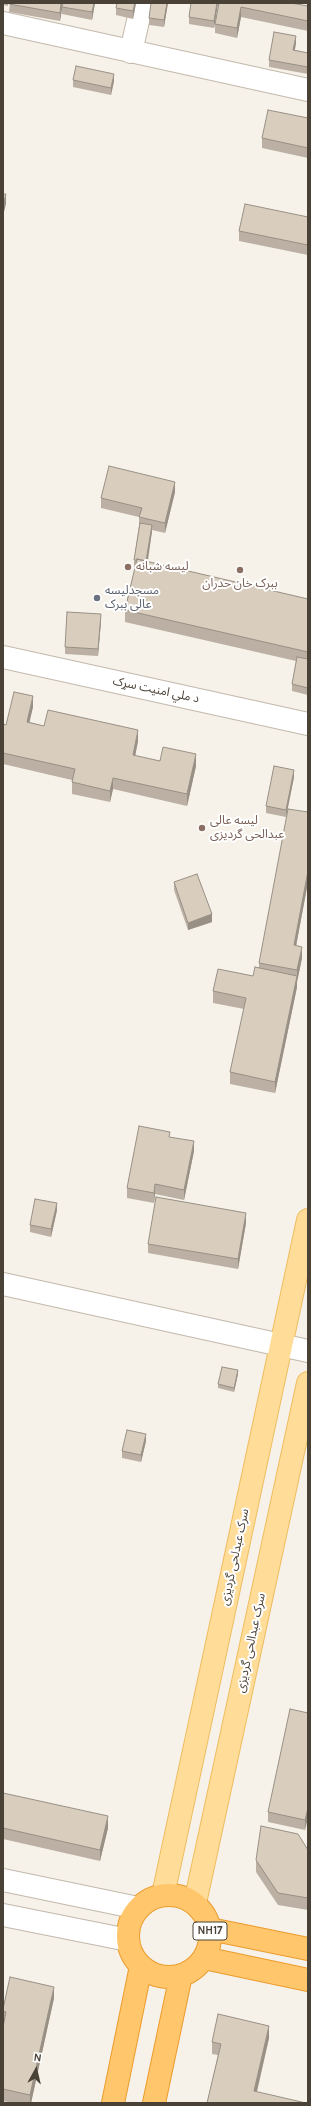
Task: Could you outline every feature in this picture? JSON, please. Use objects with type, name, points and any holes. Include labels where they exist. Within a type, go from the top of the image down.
[{"type":"highway","name":"NH17","points":[[138,1908],[150,1899],[164,1895],[180,1895],[195,1903],[205,1914],[210,1929],[210,1944],[204,1958]]},
{"type":"highway","points":[[138,1908],[128,1929],[128,1940],[132,1954],[141,1966],[153,1974],[167,1977],[181,1975],[194,1969],[204,1958],[308,1980]]},
{"type":"highway","name":"NH17","points":[[210,1929],[308,1949]]},
{"type":"highway","points":[[113,2103],[141,1966]]},
{"type":"highway","points":[[154,2103],[181,1975]]},
{"type":"main road","name":"سرک عبدلحی گردیزی","points":[[164,1895],[280,1345],[308,1220]]},
{"type":"main road","name":"سرک عبدالحی گردیزی","points":[[195,1903],[308,1383]]},
{"type":"street","points":[[131,52],[142,3]]},
{"type":"street","points":[[3,23],[308,90]]},
{"type":"street","name":"د ملي امنیت سړک","points":[[3,657],[308,724]]},
{"type":"street","points":[[3,1284],[308,1351]]},
{"type":"street","points":[[3,1880],[138,1908]]},
{"type":"street","points":[[3,1915],[128,1940]]},
{"type":"building","points":[[61,3],[60,13],[9,4]]},
{"type":"building","points":[[63,3],[94,3],[92,12],[62,7]]},
{"type":"building","points":[[117,3],[135,3],[133,11],[116,8]]},
{"type":"building","points":[[151,3],[167,3],[164,20],[149,18]]},
{"type":"building","points":[[191,3],[217,3],[214,21],[189,17]]},
{"type":"building","points":[[219,3],[291,3],[308,6],[308,21],[241,7],[237,28],[215,24]]},
{"type":"building","points":[[274,32],[296,36],[293,50],[308,53],[308,67],[269,60]]},
{"type":"building","points":[[76,66],[114,74],[111,88],[73,80]]},
{"type":"building","points":[[268,110],[308,118],[308,148],[262,138]]},
{"type":"building","points":[[3,194],[6,194],[3,206]]},
{"type":"building","points":[[245,204],[308,217],[308,245],[239,231]]},
{"type":"building","points":[[109,466],[175,482],[165,523],[139,517],[142,508],[101,498]]},
{"type":"building","points":[[140,523],[152,525],[146,561],[137,559],[134,560]]},
{"type":"building","points":[[137,559],[308,599],[308,652],[125,610]]},
{"type":"building","points":[[67,612],[101,614],[98,649],[65,647]]},
{"type":"building","points":[[297,657],[308,659],[308,688],[292,684]]},
{"type":"building","points":[[14,692],[33,696],[27,722],[44,726],[48,710],[138,730],[133,755],[160,761],[163,747],[196,754],[187,794],[113,778],[110,791],[72,782],[75,769],[3,753],[3,724],[6,725]]},
{"type":"building","points":[[274,766],[294,770],[286,810],[266,806]]},
{"type":"building","points":[[288,809],[308,812],[308,871],[294,945],[302,947],[297,970],[259,963]]},
{"type":"building","points":[[197,874],[212,914],[188,923],[174,882]]},
{"type":"building","points":[[255,967],[297,976],[275,1082],[230,1072],[246,998],[213,991],[218,969],[253,976]]},
{"type":"building","points":[[139,1126],[170,1132],[169,1137],[194,1141],[184,1190],[155,1184],[154,1193],[127,1188]]},
{"type":"building","points":[[156,1197],[246,1213],[238,1259],[148,1244]]},
{"type":"building","points":[[35,1199],[57,1203],[51,1229],[30,1225]]},
{"type":"building","points":[[222,1367],[238,1370],[234,1388],[218,1384]]},
{"type":"building","points":[[127,1430],[146,1434],[141,1455],[122,1451]]},
{"type":"building","points":[[290,1709],[308,1713],[308,1808],[305,1820],[268,1812]]},
{"type":"building","points":[[3,1793],[108,1816],[100,1850],[3,1828]]},
{"type":"building","points":[[261,1826],[298,1834],[308,1850],[308,1898],[278,1893],[256,1860]]},
{"type":"building","points":[[10,1977],[54,1987],[30,2095],[3,2089],[3,2027],[6,2012],[3,2011],[3,2009]]},
{"type":"building","points":[[218,2014],[269,2026],[254,2091],[306,2103],[207,2103],[221,2044],[212,2042]]},
{"type":"place","name":"لیسه شبانه","points":[[128,567]]},
{"type":"place","name":"ببرک خان حدران","points":[[240,570]]},
{"type":"place","name":"مسجدلیسه عالی ببرک","points":[[97,598]]},
{"type":"place","name":"لیسه عالی عبدالحی گردیزی","points":[[202,828]]}]
